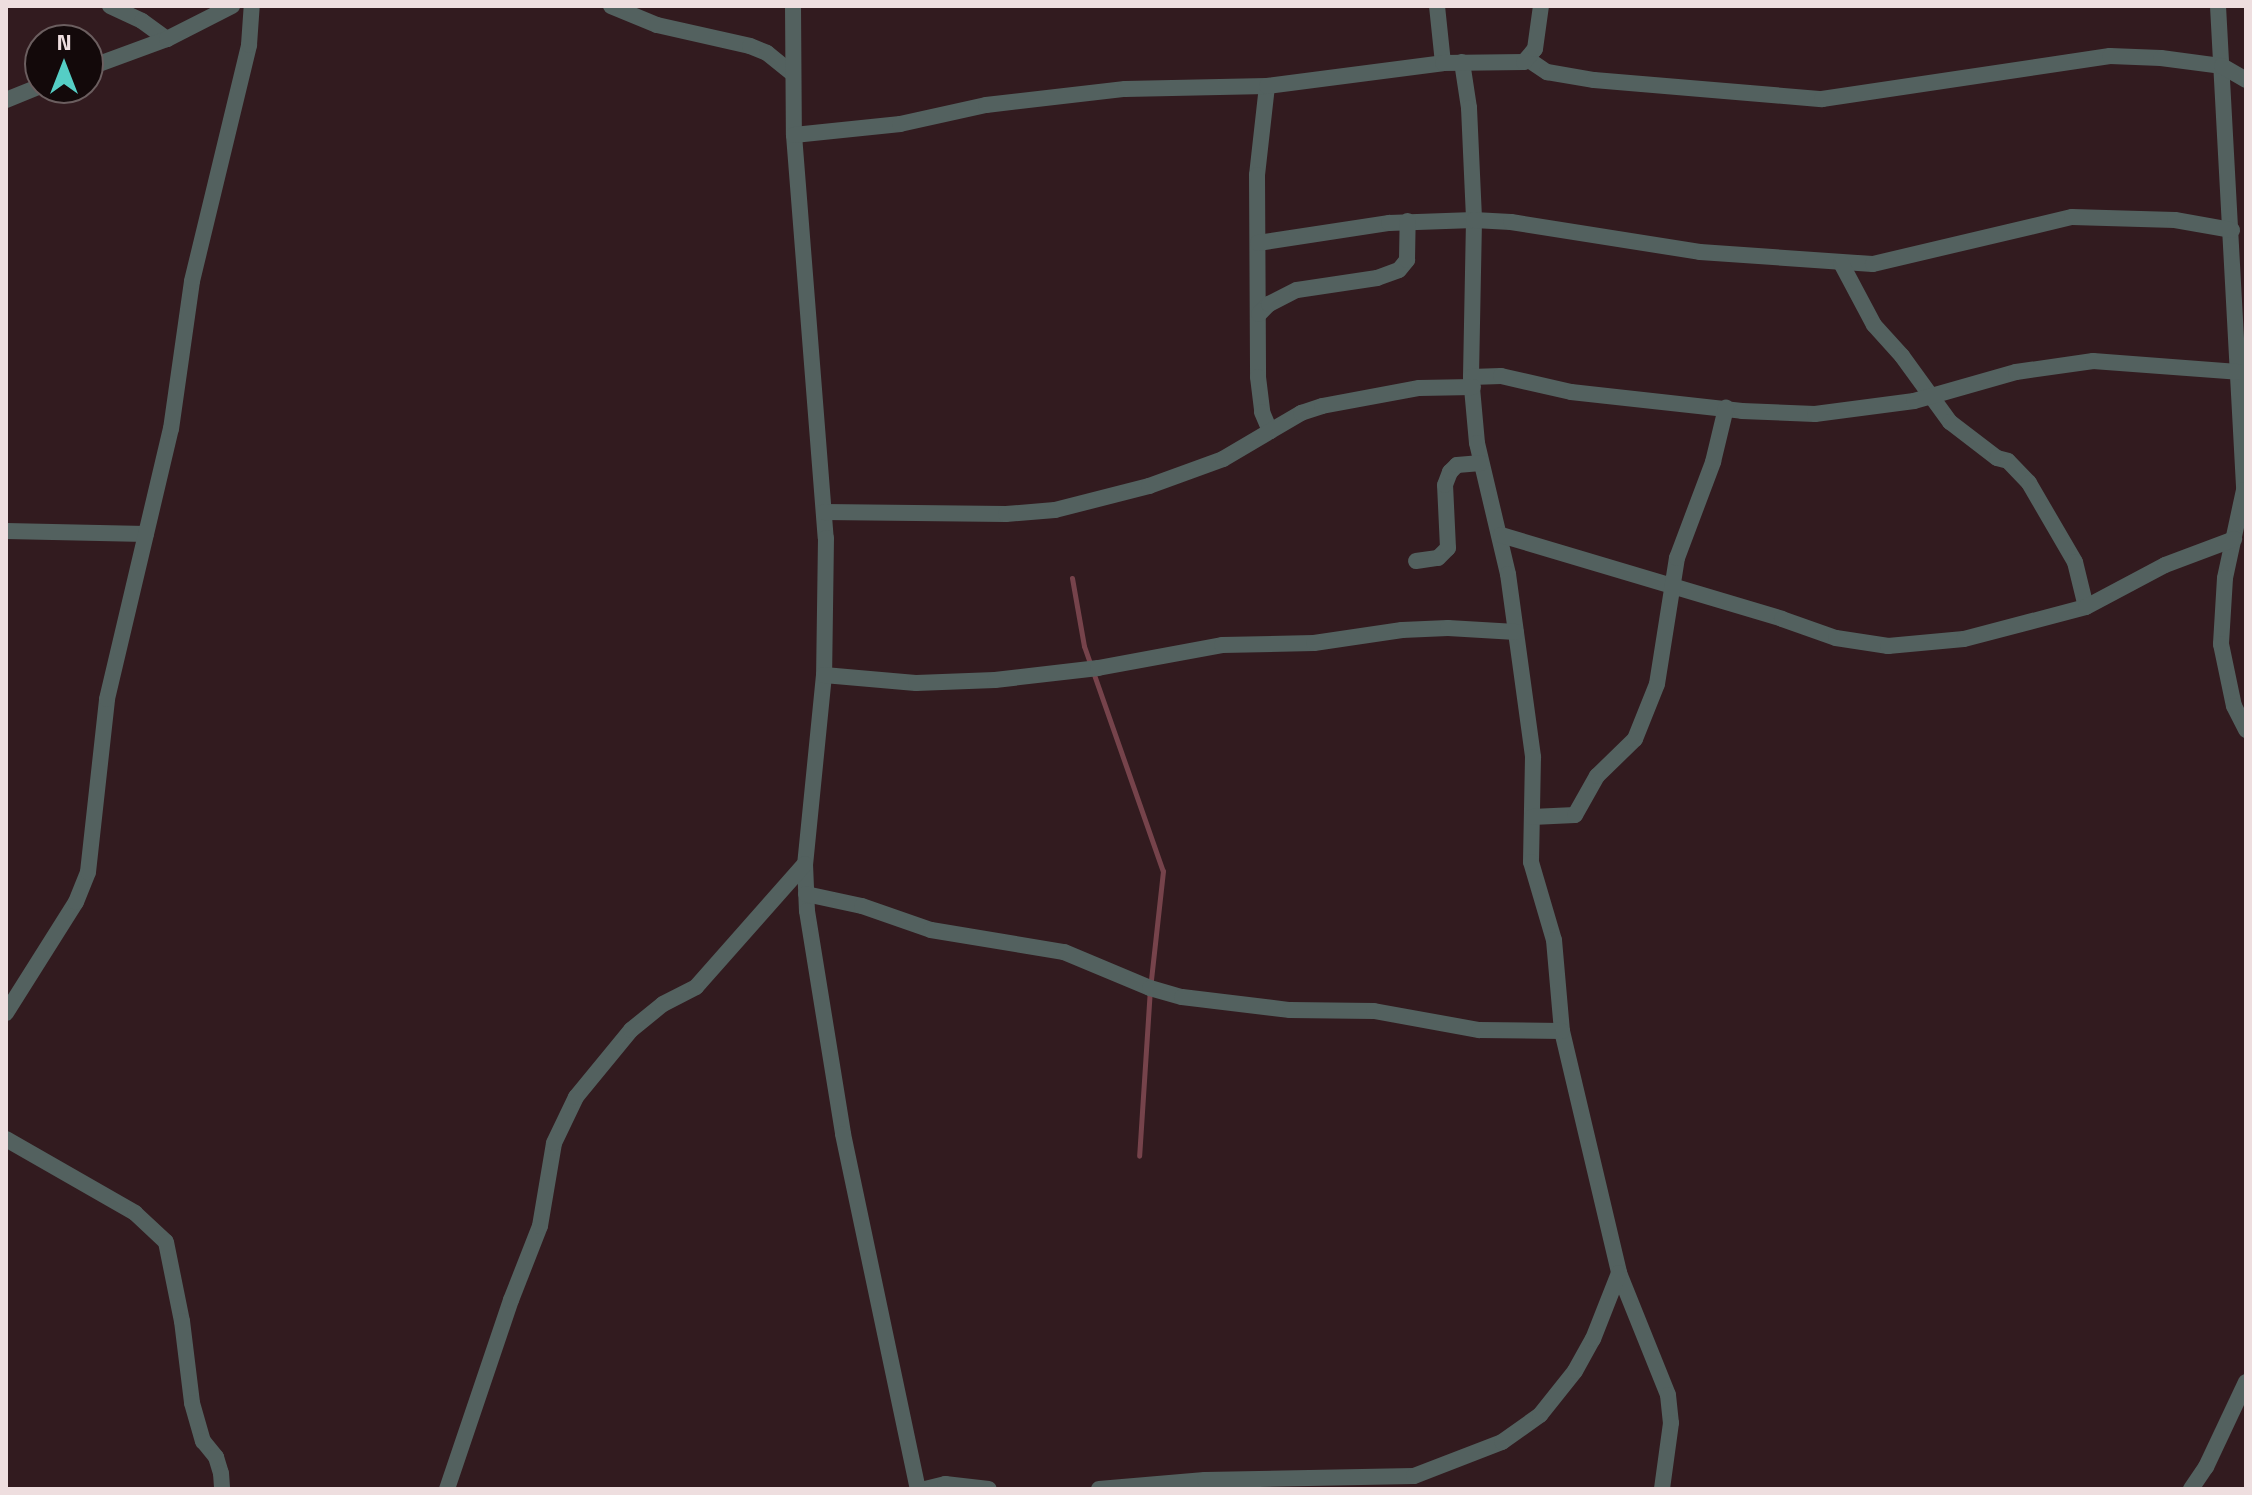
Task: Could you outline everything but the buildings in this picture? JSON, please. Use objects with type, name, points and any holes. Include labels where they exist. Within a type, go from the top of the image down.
[{"type":"street","points":[[110,6],[142,21],[167,39]]},
{"type":"street","points":[[104,62],[167,39],[232,6]]},
{"type":"street","points":[[6,1013],[69,915],[88,872],[107,699],[171,429],[194,270],[249,45],[252,6]]},
{"type":"street","points":[[611,6],[657,25],[750,46],[767,53],[792,73]]},
{"type":"street","points":[[793,6],[794,135],[824,512],[824,675],[805,864],[806,894],[843,1134],[918,1489]]},
{"type":"street","points":[[1437,6],[1443,63]]},
{"type":"street","points":[[1529,60],[1537,39],[1541,6]]},
{"type":"street","points":[[2218,6],[2241,322],[2238,372],[2244,490],[2221,608],[2221,644],[2234,706],[2246,730]]},
{"type":"street","points":[[794,135],[900,124],[986,105],[1125,89],[1267,86],[1462,62],[1504,64],[1529,60],[1547,72],[1594,80],[1822,99],[2110,56],[2161,58],[2222,66],[2246,80]]},
{"type":"street","points":[[1462,62],[1469,108],[1474,220],[1472,382],[1481,463],[1501,535],[1533,757],[1531,862],[1554,940],[1562,1031],[1619,1273],[1668,1395],[1671,1423],[1662,1489]]},
{"type":"street","points":[[1267,86],[1258,161],[1259,393],[1270,431]]},
{"type":"street","points":[[1258,243],[1408,221],[1474,220],[1511,222],[1708,253],[1841,263],[1891,260],[1965,239],[2072,217],[2175,220],[2232,230]]},
{"type":"street","points":[[1259,314],[1269,304],[1297,290],[1377,278],[1399,270],[1407,260],[1408,221]]},
{"type":"street","points":[[1841,263],[1868,318],[1967,437],[2008,461],[2029,483],[2075,562],[2086,607]]},
{"type":"street","points":[[824,512],[1006,514],[1055,510],[1149,486],[1223,459],[1301,413],[1370,395],[1501,376],[1571,392],[1761,413],[1845,412],[1932,396],[2016,372],[2093,361],[2238,372]]},
{"type":"street","points":[[1532,817],[1575,815],[1597,776],[1635,739],[1657,684],[1677,558],[1713,462],[1726,408]]},
{"type":"street","points":[[1416,561],[1438,558],[1448,548],[1445,485],[1450,472],[1457,465],[1481,463]]},
{"type":"street","points":[[6,531],[146,534]]},
{"type":"street","points":[[1501,535],[1836,638],[1888,646],[1964,639],[2086,607],[2173,561],[2234,539]]},
{"type":"street","points":[[824,675],[916,683],[1070,673],[1222,645],[1314,643],[1432,629],[1516,632]]},
{"type":"street","points":[[447,1489],[540,1226],[554,1143],[576,1097],[631,1030],[663,1004],[696,987],[805,864]]},
{"type":"street","points":[[806,894],[862,906],[931,930],[1064,952],[1150,988],[1182,997],[1290,1010],[1374,1011],[1479,1030],[1562,1031]]},
{"type":"street","points":[[6,1139],[135,1213],[166,1242],[182,1321],[192,1403],[203,1441],[221,1473],[222,1489]]},
{"type":"street","points":[[1099,1489],[1205,1480],[1414,1476],[1502,1442],[1540,1415],[1575,1371],[1593,1339],[1619,1273]]},
{"type":"street","points":[[2191,1489],[2206,1467],[2246,1382]]},
{"type":"street","points":[[925,1489],[945,1484],[989,1489]]},
{"type":"waterway","points":[[1072,578],[1084,646],[1163,871],[1150,988],[1139,1156]]}]
